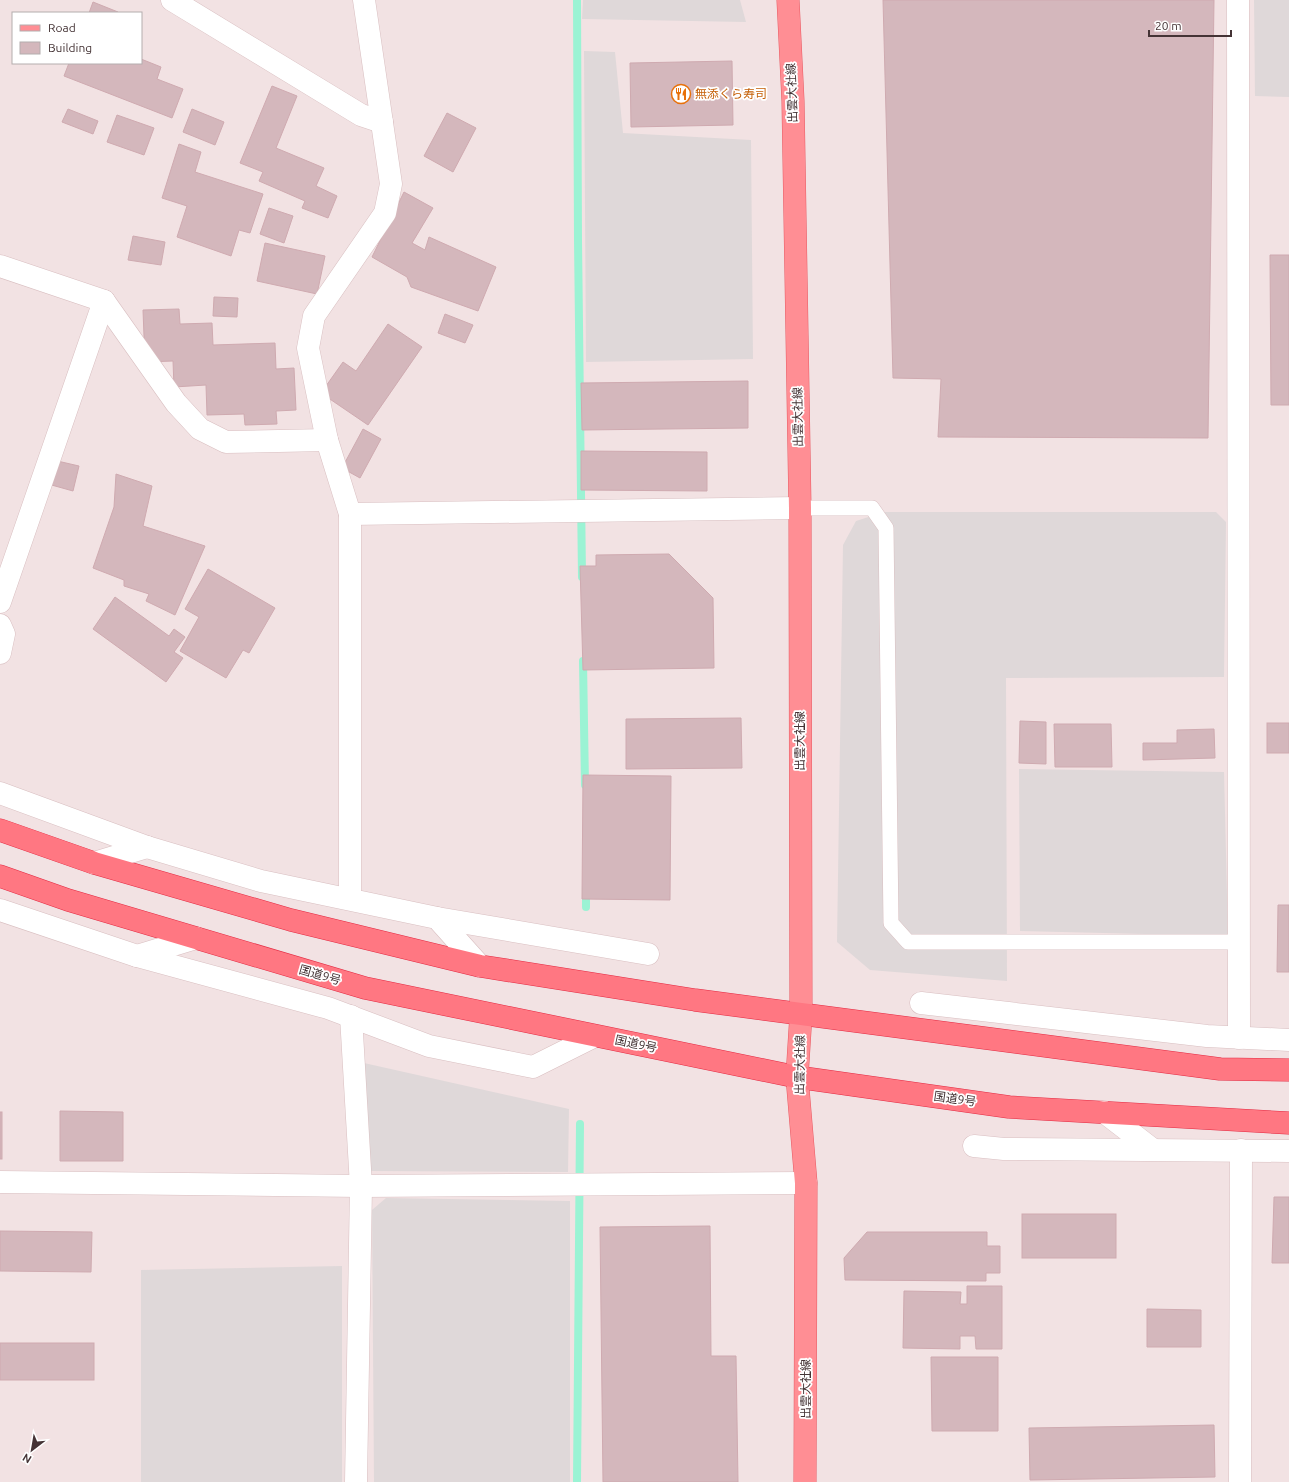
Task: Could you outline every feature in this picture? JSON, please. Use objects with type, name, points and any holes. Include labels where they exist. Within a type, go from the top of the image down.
[{"type":"highway","points":[[0,830],[94,863],[291,920],[480,966],[695,1000],[1220,1069],[1289,1070]]},
{"type":"highway","name":"国道9号","points":[[0,876],[68,900],[365,988],[798,1077],[1009,1107],[1289,1123]]},
{"type":"main road","name":"出雲大社線","points":[[788,0],[793,108],[800,508],[801,1014],[798,1077],[806,1183],[805,1482]]},
{"type":"street","points":[[172,0],[361,115],[382,122]]},
{"type":"street","points":[[350,899],[350,514],[327,440],[308,348],[314,316],[385,213],[391,184],[364,0]]},
{"type":"street","points":[[1238,0],[1239,1038]]},
{"type":"street","points":[[0,266],[104,302],[176,403],[200,429],[226,442],[327,440]]},
{"type":"street","points":[[0,602],[104,302]]},
{"type":"street","points":[[350,514],[800,508]]},
{"type":"street","points":[[0,626],[4,634],[0,652]]},
{"type":"street","points":[[0,793],[147,847],[261,881],[437,918],[648,954]]},
{"type":"street","points":[[94,863],[147,847]]},
{"type":"street","points":[[0,910],[137,956],[328,1008],[429,1046],[533,1067],[594,1036]]},
{"type":"street","points":[[437,918],[480,966]]},
{"type":"street","points":[[137,956],[196,938]]},
{"type":"street","points":[[921,1003],[1207,1036],[1289,1040]]},
{"type":"street","points":[[942,1033],[974,1009]]},
{"type":"street","points":[[351,1016],[361,1186],[356,1482]]},
{"type":"street","points":[[1104,1112],[1152,1149]]},
{"type":"street","points":[[974,1146],[1004,1149],[1152,1149],[1289,1152]]},
{"type":"street","points":[[1240,1482],[1241,1150]]},
{"type":"street","points":[[0,1182],[361,1186],[806,1183]]},
{"type":"lane","points":[[800,508],[872,508],[886,528],[891,923],[908,942],[1239,942]]},
{"type":"shaded area","points":[[583,0],[740,0],[746,22],[582,19]]},
{"type":"shaded area","points":[[1254,0],[1289,0],[1289,97],[1255,96]]},
{"type":"shaded area","points":[[584,51],[615,52],[623,133],[751,140],[753,359],[586,362]]},
{"type":"shaded area","points":[[884,512],[1216,512],[1226,522],[1224,677],[1006,678],[1007,981],[870,970],[837,942],[843,545],[856,521]]},
{"type":"shaded area","points":[[1019,769],[1224,772],[1228,936],[1020,931]]},
{"type":"shaded area","points":[[364,1063],[569,1109],[568,1172],[370,1171]]},
{"type":"shaded area","points":[[386,1198],[570,1201],[570,1482],[374,1482],[372,1210]]},
{"type":"shaded area","points":[[342,1266],[342,1482],[141,1482],[141,1270]]},
{"type":"building","points":[[883,0],[1214,0],[1208,438],[938,437],[941,379],[893,378]]},
{"type":"building","points":[[93,2],[118,12],[89,12]]},
{"type":"building","points":[[142,59],[161,67],[157,79],[183,89],[172,118],[64,76],[69,64],[142,64]]},
{"type":"building","name":"無添くら寿司","points":[[732,61],[733,125],[631,127],[630,63]]},
{"type":"building","points":[[272,86],[297,96],[276,148],[324,168],[316,186],[337,196],[328,218],[302,208],[305,201],[259,181],[263,172],[240,163]]},
{"type":"building","points":[[68,109],[98,121],[93,134],[62,122]]},
{"type":"building","points":[[192,109],[224,122],[215,145],[183,132]]},
{"type":"building","points":[[447,113],[476,128],[453,172],[424,156]]},
{"type":"building","points":[[117,115],[154,128],[144,155],[107,142]]},
{"type":"building","points":[[179,144],[201,152],[195,172],[263,194],[250,233],[239,230],[231,256],[177,237],[187,206],[162,198]]},
{"type":"building","points":[[404,192],[433,208],[412,243],[425,250],[429,237],[496,267],[478,311],[411,287],[407,277],[372,257]]},
{"type":"building","points":[[269,208],[293,216],[284,243],[260,234]]},
{"type":"building","points":[[133,236],[165,242],[161,265],[128,260]]},
{"type":"building","points":[[265,243],[325,256],[317,294],[257,281]]},
{"type":"building","points":[[1270,255],[1289,255],[1289,405],[1271,405]]},
{"type":"building","points":[[214,297],[238,298],[237,317],[213,316]]},
{"type":"building","points":[[179,309],[180,324],[212,323],[213,345],[275,343],[276,369],[294,368],[296,410],[276,411],[277,424],[245,425],[244,414],[207,415],[206,385],[174,387],[173,361],[145,362],[143,310]]},
{"type":"building","points":[[445,314],[473,325],[465,343],[438,333]]},
{"type":"building","points":[[388,324],[422,347],[368,425],[321,393],[343,362],[356,371]]},
{"type":"building","points":[[748,381],[748,428],[582,430],[581,383]]},
{"type":"building","points":[[363,429],[381,439],[360,478],[342,468]]},
{"type":"building","points":[[581,451],[707,452],[707,491],[581,490]]},
{"type":"building","points":[[53,460],[79,466],[73,491],[48,484]]},
{"type":"building","points":[[116,474],[152,486],[143,526],[205,546],[175,615],[146,601],[149,594],[124,586],[124,580],[93,568],[114,507]]},
{"type":"building","points":[[669,554],[713,598],[714,668],[583,670],[580,566],[596,566],[596,555]]},
{"type":"building","points":[[208,569],[275,608],[249,653],[243,650],[226,678],[180,651],[199,617],[185,609]]},
{"type":"building","points":[[115,597],[169,636],[174,629],[185,637],[174,652],[183,658],[166,682],[93,629]]},
{"type":"building","points":[[741,718],[742,768],[626,769],[626,719]]},
{"type":"building","points":[[1020,721],[1046,722],[1046,764],[1019,763]]},
{"type":"building","points":[[1267,723],[1289,723],[1289,753],[1267,753]]},
{"type":"building","points":[[1054,724],[1111,724],[1112,767],[1055,767]]},
{"type":"building","points":[[1214,729],[1215,758],[1143,760],[1143,743],[1177,743],[1177,730]]},
{"type":"building","points":[[583,775],[671,776],[670,900],[582,899]]},
{"type":"building","points":[[1278,905],[1289,905],[1289,972],[1277,972]]},
{"type":"building","points":[[60,1111],[123,1112],[123,1161],[60,1161]]},
{"type":"building","points":[[0,1112],[2,1112],[2,1159],[0,1159]]},
{"type":"building","points":[[1274,1197],[1289,1197],[1289,1263],[1272,1263]]},
{"type":"building","points":[[1022,1214],[1116,1214],[1116,1258],[1022,1258]]},
{"type":"building","points":[[710,1226],[711,1356],[736,1356],[738,1482],[603,1482],[600,1227]]},
{"type":"building","points":[[0,1231],[92,1232],[91,1272],[0,1271]]},
{"type":"building","points":[[867,1232],[987,1232],[987,1246],[1000,1246],[1000,1273],[986,1273],[986,1281],[845,1280],[844,1258]]},
{"type":"building","points":[[967,1286],[1002,1286],[1002,1349],[976,1349],[975,1336],[960,1336],[960,1349],[903,1348],[904,1291],[961,1292],[960,1304],[967,1304]]},
{"type":"building","points":[[1147,1309],[1201,1310],[1201,1347],[1147,1347]]},
{"type":"building","points":[[0,1343],[94,1343],[94,1380],[0,1380]]},
{"type":"building","points":[[931,1357],[998,1357],[998,1431],[932,1431]]},
{"type":"building","points":[[1214,1425],[1215,1477],[1030,1480],[1029,1428]]},
{"type":"waterway","points":[[577,0],[582,577]]},
{"type":"waterway","points":[[583,661],[585,785]]},
{"type":"waterway","points":[[586,889],[586,907]]},
{"type":"waterway","points":[[577,1482],[580,1124]]},
{"type":"place","name":"無添くら寿司","points":[[681,94]]}]
